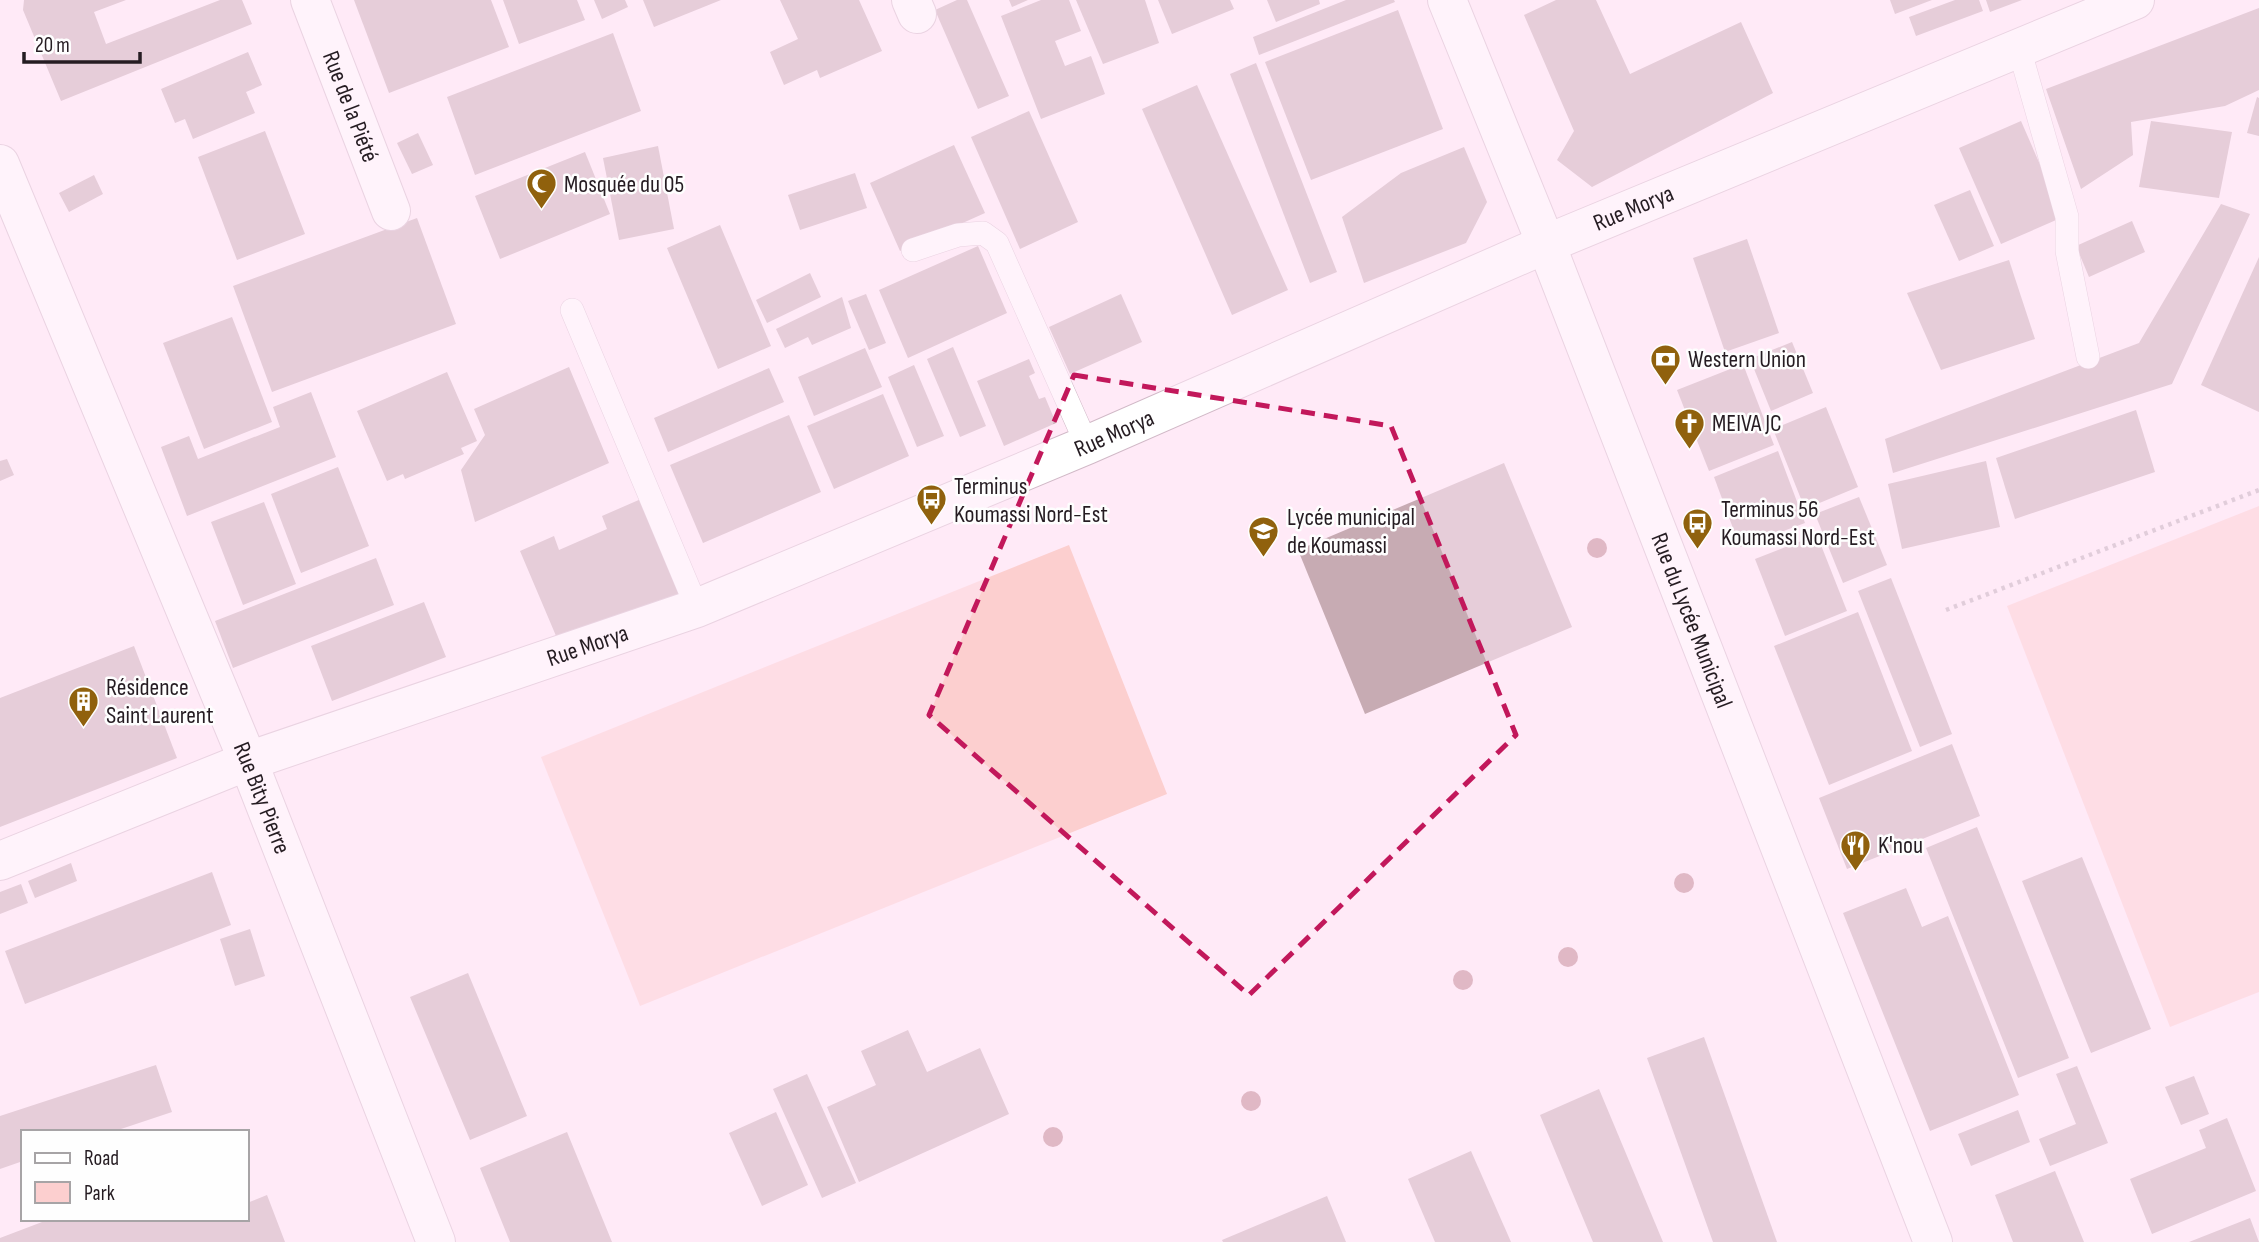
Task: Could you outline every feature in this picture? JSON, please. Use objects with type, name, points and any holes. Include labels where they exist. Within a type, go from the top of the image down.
[{"type":"street","name":"Rue de la Piété","points":[[310,0],[391,211]]},
{"type":"street","name":"Rue du Lycée Municipal","points":[[1447,0],[1546,244],[1933,1242]]},
{"type":"street","name":"Rue Morya","points":[[0,861],[248,761],[697,608],[1087,445],[1546,244],[2135,0]]},
{"type":"street","name":"Rue Bity Pierre","points":[[0,164],[248,761],[436,1242]]},
{"type":"lane","points":[[2019,48],[2067,217],[2067,251],[2088,357]]},
{"type":"lane","points":[[913,250],[958,234],[983,233],[997,243],[1087,445]]},
{"type":"lane","points":[[572,310],[697,608]]},
{"type":"path","points":[[1945,610],[2259,490]]},
{"type":"highlighted area","points":[[1074,375],[1391,426],[1516,735],[1249,995],[929,715]]},
{"type":"green space","points":[[2259,506],[2259,992],[2170,1027],[2007,606]]},
{"type":"green space","points":[[1069,545],[1167,794],[640,1006],[541,757]]},
{"type":"building","points":[[24,0],[126,0],[94,12],[106,44],[220,0],[242,0],[252,24],[61,101],[23,10]]},
{"type":"building","points":[[354,0],[491,0],[509,47],[389,93]]},
{"type":"building","points":[[503,0],[577,0],[585,20],[519,44]]},
{"type":"building","points":[[594,0],[625,0],[628,7],[602,19]]},
{"type":"building","points":[[643,0],[721,0],[654,27]]},
{"type":"building","points":[[780,0],[859,0],[882,51],[820,78],[817,70],[784,85],[770,52],[798,39]]},
{"type":"building","points":[[957,0],[967,0],[1009,96],[978,109],[935,10]]},
{"type":"building","points":[[1009,0],[1028,0],[1012,7]]},
{"type":"building","points":[[1041,0],[1069,0],[1081,31],[1055,41],[1065,66],[1091,56],[1105,94],[1041,119],[1001,16]]},
{"type":"building","points":[[1076,0],[1145,0],[1159,43],[1103,64]]},
{"type":"building","points":[[1158,0],[1230,0],[1234,9],[1172,34]]},
{"type":"building","points":[[1267,0],[1319,0],[1320,4],[1276,22]]},
{"type":"building","points":[[1346,0],[1395,2],[1259,55],[1253,37]]},
{"type":"building","points":[[1556,0],[1596,0],[1630,74],[1741,22],[1773,93],[1592,187],[1557,160],[1574,131],[1524,15]]},
{"type":"building","points":[[1890,0],[1932,0],[1895,14]]},
{"type":"building","points":[[1955,0],[1979,0],[1983,11],[1916,36],[1909,17]]},
{"type":"building","points":[[1986,0],[2022,0],[1990,12]]},
{"type":"building","points":[[2259,8],[2259,90],[2225,106],[2131,122],[2133,155],[2081,189],[2046,89]]},
{"type":"building","points":[[1398,10],[1443,129],[1311,180],[1265,62]]},
{"type":"building","points":[[613,33],[641,111],[475,175],[447,97]]},
{"type":"building","points":[[248,52],[262,85],[246,92],[255,113],[193,139],[185,119],[175,123],[161,89]]},
{"type":"building","points":[[1256,63],[1337,272],[1310,283],[1230,74]]},
{"type":"building","points":[[1197,85],[1288,290],[1232,315],[1142,109]]},
{"type":"building","points":[[2257,97],[2259,98],[2259,136],[2247,133]]},
{"type":"building","points":[[1029,111],[1078,222],[1020,249],[971,137]]},
{"type":"building","points":[[2021,121],[2063,217],[2001,244],[1959,148]]},
{"type":"building","points":[[2151,121],[2232,132],[2219,198],[2139,187]]},
{"type":"building","points":[[265,131],[305,234],[237,260],[198,157]]},
{"type":"building","points":[[418,133],[433,165],[412,174],[397,143]]},
{"type":"building","points":[[954,145],[985,213],[900,251],[870,183]]},
{"type":"building","points":[[658,146],[674,229],[619,240],[603,158]]},
{"type":"building","points":[[1464,147],[1487,202],[1466,243],[1364,283],[1342,217],[1401,173]]},
{"type":"building","points":[[585,152],[610,214],[500,259],[475,196]]},
{"type":"building","points":[[855,173],[867,208],[800,230],[788,195]]},
{"type":"building","points":[[94,175],[103,194],[69,212],[59,193]]},
{"type":"building","points":[[1970,190],[1994,246],[1959,261],[1934,205]]},
{"type":"building","points":[[2221,204],[2250,214],[2172,384],[1893,473],[1885,439],[2139,343]]},
{"type":"building","points":[[417,218],[456,324],[272,392],[233,286]]},
{"type":"building","points":[[2132,221],[2145,252],[2089,277],[2076,246]]},
{"type":"building","points":[[720,225],[771,346],[718,369],[667,248]]},
{"type":"building","points":[[1747,239],[1779,333],[1725,352],[1693,258]]},
{"type":"building","points":[[978,246],[1007,313],[908,358],[879,290]]},
{"type":"building","points":[[2259,257],[2259,412],[2201,385]]},
{"type":"building","points":[[2009,260],[2035,339],[1941,370],[1907,293]]},
{"type":"building","points":[[810,273],[821,297],[767,323],[756,300]]},
{"type":"building","points":[[866,294],[886,343],[869,350],[848,301]]},
{"type":"building","points":[[1121,294],[1142,342],[1070,374],[1049,327]]},
{"type":"building","points":[[842,297],[851,328],[812,345],[808,337],[785,348],[776,329]]},
{"type":"building","points":[[232,317],[272,422],[204,449],[163,343]]},
{"type":"building","points":[[1792,342],[1813,393],[1771,411],[1750,359]]},
{"type":"building","points":[[953,347],[986,426],[960,437],[927,359]]},
{"type":"building","points":[[865,348],[882,387],[814,416],[798,377]]},
{"type":"building","points":[[1029,359],[1035,373],[1029,376],[1039,399],[1045,397],[1056,423],[1004,446],[977,381]]},
{"type":"building","points":[[1743,364],[1774,445],[1709,471],[1677,390]]},
{"type":"building","points":[[914,365],[944,436],[917,447],[888,377]]},
{"type":"building","points":[[569,367],[609,463],[475,522],[461,470],[485,435],[474,409]]},
{"type":"building","points":[[769,368],[784,402],[668,452],[654,418]]},
{"type":"building","points":[[447,372],[477,441],[461,448],[464,454],[405,479],[403,474],[387,481],[357,411]]},
{"type":"building","points":[[311,392],[336,457],[187,516],[161,447],[189,436],[198,459],[280,427],[273,407]]},
{"type":"building","points":[[883,394],[909,456],[834,489],[807,426]]},
{"type":"building","points":[[1826,407],[1858,487],[1805,509],[1773,429]]},
{"type":"building","points":[[2136,410],[2155,472],[2015,519],[1996,458]]},
{"type":"building","points":[[789,415],[821,492],[703,543],[670,465]]},
{"type":"building","points":[[1778,451],[1805,523],[1740,547],[1714,477]]},
{"type":"building","points":[[7,459],[14,475],[0,481],[0,461]]},
{"type":"building","points":[[1986,461],[2000,527],[1902,549],[1888,484]]},
{"type":"building","points":[[1504,463],[1572,627],[1365,714],[1298,550]]},
{"type":"building","points":[[338,467],[369,546],[301,573],[271,494]]},
{"type":"building","points":[[1859,497],[1887,565],[1843,583],[1815,514]]},
{"type":"building","points":[[641,499],[683,597],[562,650],[520,551],[554,536],[559,550],[607,529],[602,516]]},
{"type":"building","points":[[264,502],[296,584],[243,605],[211,522]]},
{"type":"building","points":[[1817,535],[1847,611],[1785,636],[1755,559]]},
{"type":"building","points":[[376,558],[394,605],[233,668],[215,621]]},
{"type":"building","points":[[1891,578],[1952,734],[1920,747],[1858,591]]},
{"type":"building","points":[[424,602],[446,657],[332,701],[311,646]]},
{"type":"building","points":[[1858,612],[1912,751],[1829,785],[1774,646]]},
{"type":"building","name":"Résidence Saint Laurent","points":[[134,646],[177,758],[0,827],[0,698]]},
{"type":"building","points":[[1952,744],[1980,816],[1847,869],[1819,798]]},
{"type":"building","points":[[1977,827],[2069,1058],[2018,1078],[1926,848]]},
{"type":"building","points":[[2082,857],[2151,1029],[2091,1053],[2022,881]]},
{"type":"building","points":[[71,863],[77,881],[35,898],[28,881]]},
{"type":"building","points":[[212,872],[231,925],[25,1004],[5,951]]},
{"type":"building","points":[[21,884],[28,903],[0,914],[0,892]]},
{"type":"building","points":[[1906,888],[1922,927],[1948,916],[2019,1095],[1930,1131],[1843,913]]},
{"type":"building","points":[[250,929],[265,976],[235,986],[220,939]]},
{"type":"building","points":[[468,973],[527,1116],[470,1140],[410,997]]},
{"type":"building","points":[[908,1030],[927,1072],[980,1048],[1009,1114],[859,1182],[827,1107],[876,1085],[861,1051]]},
{"type":"building","points":[[1704,1037],[1777,1242],[1713,1242],[1647,1058]]},
{"type":"building","points":[[156,1065],[172,1112],[118,1130],[21,1130],[21,1162],[0,1169],[0,1116]]},
{"type":"building","points":[[2077,1066],[2108,1143],[2050,1166],[2039,1139],[2076,1124],[2056,1074]]},
{"type":"building","points":[[807,1074],[856,1183],[822,1198],[773,1089]]},
{"type":"building","points":[[2194,1076],[2209,1114],[2181,1125],[2165,1087]]},
{"type":"building","points":[[1599,1089],[1663,1242],[1593,1242],[1540,1115]]},
{"type":"building","points":[[2018,1110],[2030,1142],[1971,1166],[1958,1134]]},
{"type":"building","points":[[776,1112],[808,1185],[762,1206],[729,1133]]},
{"type":"building","points":[[2227,1118],[2256,1191],[2152,1234],[2130,1179],[2206,1148],[2199,1130]]},
{"type":"building","points":[[567,1132],[612,1242],[510,1242],[480,1168]]},
{"type":"building","points":[[1471,1151],[1511,1242],[1435,1242],[1408,1179]]},
{"type":"building","points":[[2055,1171],[2084,1242],[2013,1242],[1995,1195]]},
{"type":"building","points":[[267,1195],[285,1242],[0,1242],[0,1238],[45,1221],[248,1221],[248,1203]]},
{"type":"building","points":[[1327,1196],[1346,1242],[1222,1240]]},
{"type":"building","points":[[2250,1218],[2259,1242],[2189,1242]]},
{"type":"place","name":"Mosquée du 05","points":[[541,211]]},
{"type":"place","name":"Western Union","points":[[1665,386]]},
{"type":"place","name":"MEIVA JC","points":[[1689,450]]},
{"type":"place","name":"Terminus Koumassi Nord-Est","points":[[931,527]]},
{"type":"place","name":"Terminus 56 Koumassi Nord-Est","points":[[1698,550]]},
{"type":"place","name":"Lycée municipal de Koumassi","points":[[1264,558]]},
{"type":"place","name":"Résidence Saint Laurent","points":[[83,728]]},
{"type":"place","name":"K'nou","points":[[1855,872]]}]
